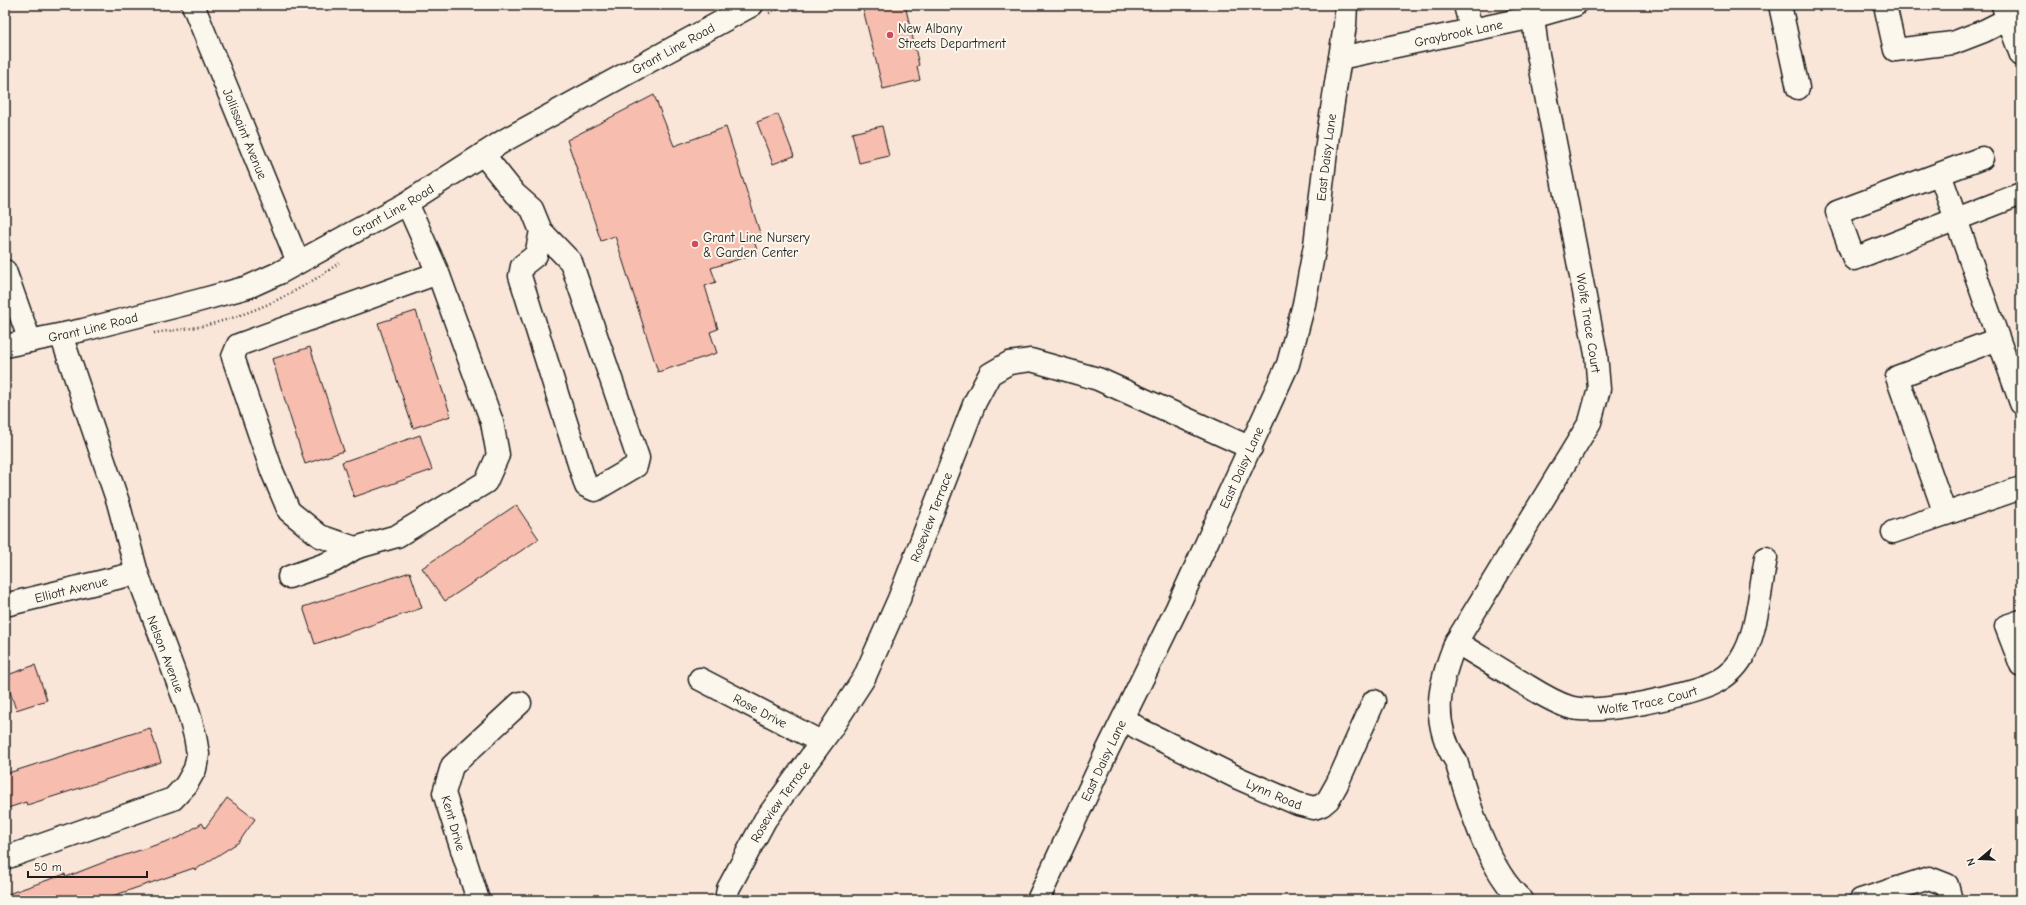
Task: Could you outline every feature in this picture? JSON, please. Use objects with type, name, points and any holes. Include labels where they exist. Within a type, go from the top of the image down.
[{"type":"street","name":"Jollissaint Avenue","points":[[193,5],[298,262]]},
{"type":"street","name":"Grant Line Road","points":[[5,346],[61,335],[248,287],[298,262],[407,203],[505,140],[752,5]]},
{"type":"street","name":"East Daisy Lane","points":[[1038,900],[1251,448],[1288,364],[1304,304],[1315,245],[1328,135],[1348,5]]},
{"type":"street","points":[[1465,5],[1471,29]]},
{"type":"street","name":"Graybrook Lane","points":[[1340,58],[1532,17],[1575,5]]},
{"type":"street","points":[[1780,5],[1798,88]]},
{"type":"street","points":[[1885,5],[1895,50],[1953,43],[1984,31],[2005,12],[2021,55]]},
{"type":"street","name":"Wolfe Trace Court","points":[[1522,900],[1501,877],[1488,851],[1456,761],[1448,749],[1442,732],[1440,698],[1442,681],[1456,642],[1572,455],[1590,422],[1599,389],[1596,354],[1532,17]]},
{"type":"street","points":[[483,154],[515,194],[532,209],[541,231],[571,262],[638,458],[636,466],[595,490],[586,486],[520,276],[522,266],[536,255],[541,231]]},
{"type":"street","points":[[1982,158],[1837,212],[1854,259],[2021,194]]},
{"type":"street","points":[[1940,174],[2021,403]]},
{"type":"street","points":[[289,577],[334,561],[354,548],[397,536],[486,482],[498,455],[492,422],[438,273],[407,203]]},
{"type":"street","points":[[5,271],[30,341]]},
{"type":"street","points":[[354,548],[320,536],[289,511],[272,471],[233,357],[238,345],[438,273]]},
{"type":"street","name":"Nelson Avenue","points":[[5,858],[173,799],[186,785],[195,769],[198,754],[187,708],[137,573],[118,502],[61,335]]},
{"type":"street","points":[[1945,514],[1897,377],[1998,339]]},
{"type":"street","name":"Roseview Terrace","points":[[726,900],[728,889],[765,820],[821,742],[864,678],[899,599],[975,402],[990,374],[1009,363],[1031,360],[1098,380],[1251,448]]},
{"type":"street","points":[[1893,532],[2021,488]]},
{"type":"street","name":"Wolfe Trace Court","points":[[1456,642],[1543,695],[1576,709],[1598,711],[1688,692],[1716,682],[1728,674],[1745,652],[1750,639],[1766,558]]},
{"type":"street","name":"Elliott Avenue","points":[[5,604],[137,573]]},
{"type":"street","points":[[2021,620],[2006,626],[2021,665]]},
{"type":"street","name":"Rose Drive","points":[[700,679],[821,742]]},
{"type":"street","name":"Lynn Road","points":[[1124,719],[1141,730],[1238,778],[1298,804],[1314,808],[1322,805],[1328,800],[1337,784],[1374,701]]},
{"type":"street","name":"Kent Drive","points":[[478,900],[444,793],[452,766],[520,703]]},
{"type":"street","points":[[1861,900],[1929,878],[1947,885],[1951,900]]},
{"type":"building","name":"New Albany Streets Department","points":[[862,5],[905,5],[919,65],[917,66],[920,80],[883,89]]},
{"type":"building","name":"Grant Line Nursery & Garden Center","points":[[654,95],[674,146],[726,127],[761,236],[753,238],[758,253],[711,268],[716,282],[705,286],[718,329],[710,332],[717,353],[658,372],[615,236],[601,241],[567,140]]},
{"type":"building","points":[[778,114],[794,156],[773,164],[757,122]]},
{"type":"building","points":[[882,126],[889,156],[859,163],[852,133]]},
{"type":"building","points":[[416,311],[451,416],[413,428],[378,323]]},
{"type":"building","points":[[310,347],[344,451],[305,464],[272,359]]},
{"type":"building","points":[[420,435],[432,470],[354,497],[342,462]]},
{"type":"building","points":[[516,505],[539,539],[445,601],[422,568]]},
{"type":"building","points":[[410,572],[422,608],[315,644],[303,607]]},
{"type":"building","points":[[35,665],[47,700],[16,710],[5,676]]},
{"type":"building","points":[[150,728],[161,762],[27,805],[26,802],[5,809],[5,774]]},
{"type":"building","points":[[227,798],[255,819],[239,842],[195,870],[194,868],[101,900],[5,900],[5,895],[65,874],[66,877],[107,861],[180,837],[202,823],[205,828]]},
{"type":"place","name":"New Albany Streets Department","points":[[890,35]]},
{"type":"place","name":"Grant Line Nursery & Garden Center","points":[[695,244]]}]
